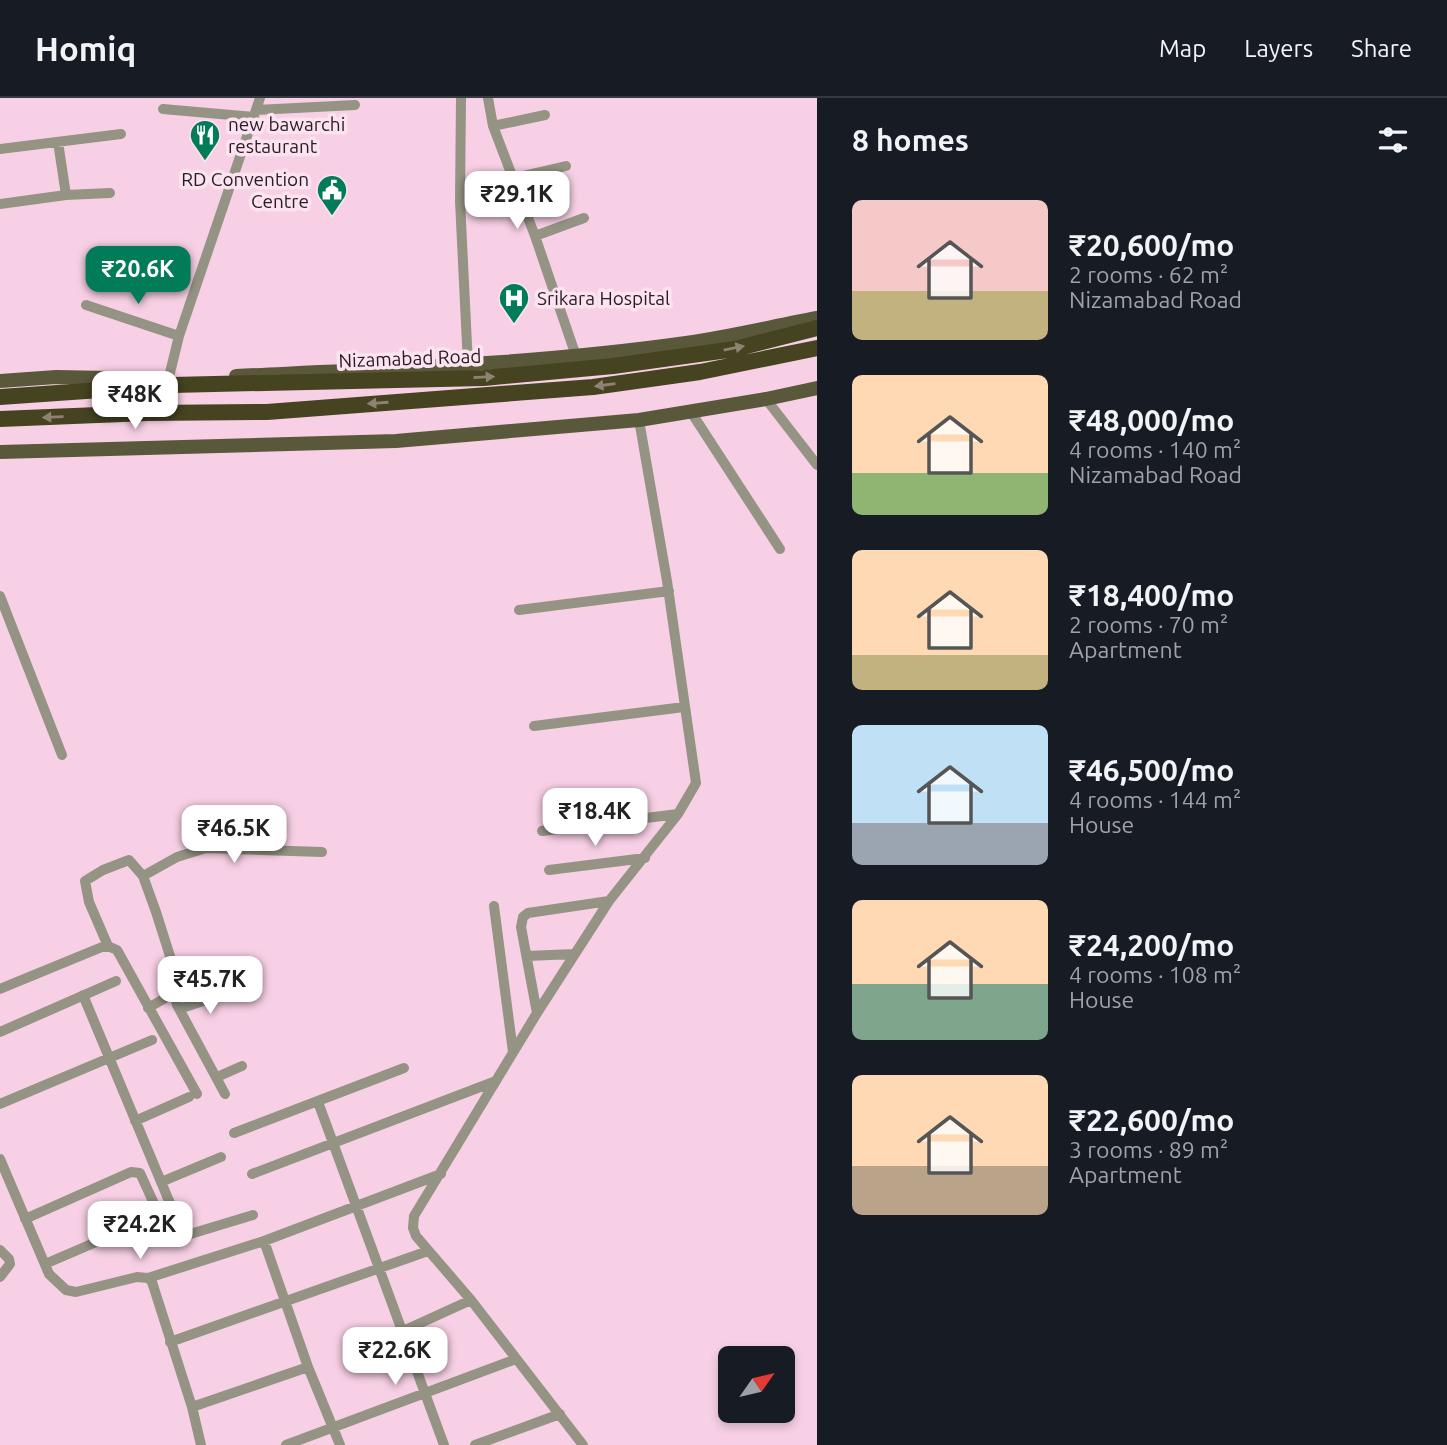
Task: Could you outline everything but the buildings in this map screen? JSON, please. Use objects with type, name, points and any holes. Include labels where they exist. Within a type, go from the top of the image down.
[{"type":"highway","name":"Nizamabad Road","points":[[0,397],[168,383],[484,378],[645,361],[690,349],[735,349],[817,328]]},
{"type":"highway","name":"Nizamabad Road","points":[[0,419],[147,413],[267,412],[579,388],[700,372],[817,348]]},
{"type":"highway","points":[[645,361],[648,379]]},
{"type":"main road","name":"Nizamabad Road","points":[[0,381],[56,377],[168,383],[690,349],[817,318]]},
{"type":"main road","points":[[0,452],[396,441],[639,420],[766,400],[817,388]]},
{"type":"street","points":[[168,383],[179,336],[260,98]]},
{"type":"street","points":[[461,98],[460,201],[468,365]]},
{"type":"street","points":[[488,98],[493,126],[535,236],[576,356]]},
{"type":"street","points":[[163,109],[255,113],[355,105]]},
{"type":"street","points":[[493,126],[545,115]]},
{"type":"street","points":[[0,149],[121,134]]},
{"type":"street","points":[[58,142],[66,195]]},
{"type":"street","points":[[514,178],[566,166]]},
{"type":"street","points":[[0,204],[66,195],[110,193]]},
{"type":"street","points":[[535,236],[584,218]]},
{"type":"street","points":[[86,305],[179,336]]},
{"type":"street","points":[[766,400],[817,466]]},
{"type":"street","points":[[691,412],[780,548]]},
{"type":"street","points":[[583,1445],[471,1300],[416,1236],[412,1223],[513,1052],[609,901],[678,814],[696,782],[639,420]]},
{"type":"street","points":[[519,610],[668,591]]},
{"type":"street","points":[[0,596],[62,755]]},
{"type":"street","points":[[534,726],[684,707]]},
{"type":"street","points":[[542,831],[678,814]]},
{"type":"street","points":[[143,876],[177,857],[205,848],[323,852]]},
{"type":"street","points":[[549,870],[645,858]]},
{"type":"street","points":[[135,1121],[193,1095],[117,950],[108,946],[89,902],[85,881],[90,876],[124,861],[129,860],[143,876],[177,978],[174,993],[179,1009],[225,1094]]},
{"type":"street","points":[[537,1013],[521,927],[523,917],[609,901]]},
{"type":"street","points":[[494,906],[513,1052]]},
{"type":"street","points":[[0,989],[59,963],[108,946]]},
{"type":"street","points":[[527,956],[575,954]]},
{"type":"street","points":[[0,1031],[116,981]]},
{"type":"street","points":[[179,1009],[230,992]]},
{"type":"street","points":[[148,1008],[174,993]]},
{"type":"street","points":[[83,995],[185,1234],[253,1215]]},
{"type":"street","points":[[0,1104],[152,1040]]},
{"type":"street","points":[[217,1077],[242,1066]]},
{"type":"street","points":[[234,1133],[404,1068]]},
{"type":"street","points":[[252,1174],[496,1080]]},
{"type":"street","points":[[318,1102],[444,1445]]},
{"type":"street","points":[[161,1182],[221,1157]]},
{"type":"street","points":[[0,1159],[49,1274],[66,1290],[76,1292],[137,1277],[148,1278],[264,1241],[441,1174]]},
{"type":"street","points":[[25,1219],[131,1172],[140,1173],[156,1208],[152,1218],[45,1264]]},
{"type":"street","points":[[264,1241],[308,1367],[340,1445]]},
{"type":"street","points":[[0,1250],[10,1264],[0,1277]]},
{"type":"street","points":[[170,1342],[428,1251]]},
{"type":"street","points":[[148,1278],[192,1407],[201,1445]]},
{"type":"street","points":[[403,1331],[471,1300]]},
{"type":"street","points":[[285,1445],[516,1359]]},
{"type":"street","points":[[192,1407],[308,1367]]},
{"type":"street","points":[[475,1445],[560,1414]]},
{"type":"place","name":"new bawarchi restaurant","points":[[205,162]]},
{"type":"place","name":"RD Convention Centre","points":[[332,217]]},
{"type":"place","name":"Srikara Hospital","points":[[514,325]]}]
